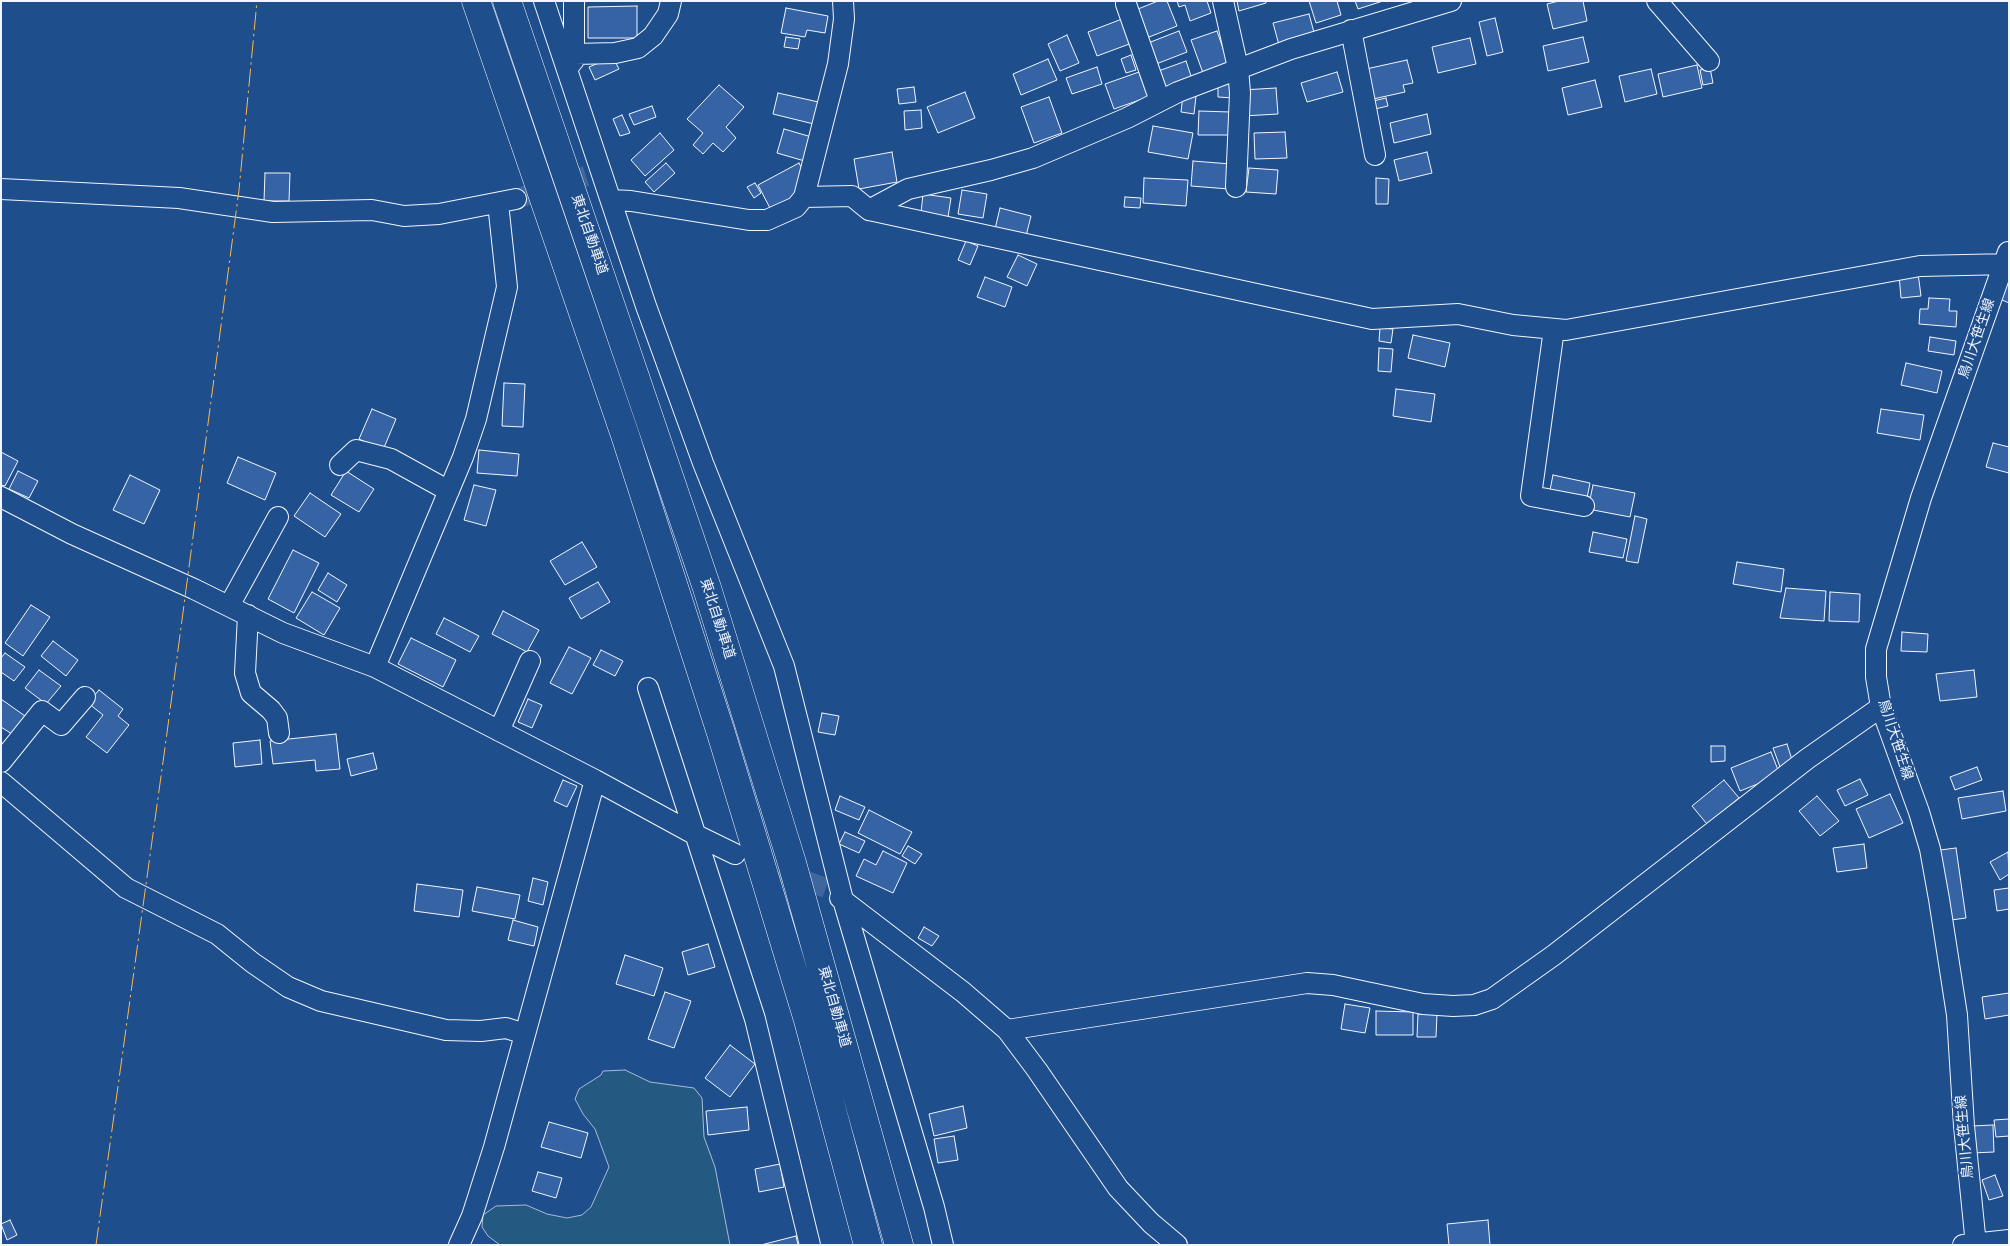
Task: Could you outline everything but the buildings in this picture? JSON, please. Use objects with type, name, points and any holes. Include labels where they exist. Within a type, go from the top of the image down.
[{"type":"highway","name":"東北自動車道","points":[[476,1],[625,435],[721,733],[808,1020],[868,1245]]},
{"type":"highway","name":"東北自動車道","points":[[507,1],[650,418],[712,606],[792,863],[899,1245]]},
{"type":"street","points":[[544,1],[571,62],[594,174],[611,200],[703,463],[784,666],[837,895],[934,1207],[943,1245]]},
{"type":"street","points":[[571,62],[574,1]]},
{"type":"street","points":[[571,62],[638,48],[653,36],[668,14],[671,1]]},
{"type":"street","points":[[611,200],[631,201],[749,220],[767,220],[792,210],[804,196],[838,64],[844,20],[842,1]]},
{"type":"street","points":[[1223,1],[1238,68],[1240,93],[1236,187]]},
{"type":"street","points":[[870,210],[908,189],[992,170],[1033,158],[1238,68],[1351,30],[1451,1]]},
{"type":"street","points":[[1657,1],[1709,61]]},
{"type":"street","points":[[1126,4],[1160,102]]},
{"type":"street","points":[[1351,30],[1375,155]]},
{"type":"street","points":[[1,189],[179,198],[273,212],[372,210],[404,216],[439,214],[507,201],[507,287],[476,419],[449,491],[375,667]]},
{"type":"street","points":[[804,196],[852,196],[870,210],[1372,319],[1458,314],[1513,325],[1566,330],[1752,294],[1920,266],[2007,259]]},
{"type":"street","name":"鳥川大笹生線","points":[[1972,1244],[1957,1015],[1932,858],[1919,812],[1882,707],[1876,677],[1876,649],[1921,498],[2007,259]]},
{"type":"street","points":[[1554,329],[1531,496],[1584,506]]},
{"type":"street","points":[[340,465],[356,450],[391,459],[449,491]]},
{"type":"street","points":[[1,497],[72,534],[229,606],[283,633],[375,667],[735,854]]},
{"type":"street","points":[[229,606],[278,517]]},
{"type":"street","points":[[248,615],[245,674],[251,693],[271,710],[277,718],[280,733]]},
{"type":"street","points":[[499,732],[530,661]]},
{"type":"street","points":[[648,688],[755,1019],[810,1245]]},
{"type":"street","points":[[1,762],[42,711],[61,725],[85,697]]},
{"type":"street","points":[[1007,1030],[1307,983],[1333,985],[1423,1004],[1474,1005],[1492,999],[1554,955],[1807,759],[1882,707]]},
{"type":"street","points":[[459,1245],[472,1216],[494,1147],[595,780]]},
{"type":"street","points":[[3,789],[126,888],[217,934],[253,963],[288,987],[321,1001],[446,1030],[481,1031],[506,1028],[525,1034]]},
{"type":"street","points":[[837,895],[963,992],[1007,1030],[1037,1070],[1118,1188],[1151,1223],[1177,1245]]},
{"type":"street","points":[[1972,1244],[2009,1240]]},
{"type":"shaded area","points":[[625,1070],[650,1082],[694,1088],[702,1098],[704,1137],[715,1167],[730,1245],[500,1245],[488,1236],[482,1227],[483,1215],[496,1206],[526,1205],[547,1214],[567,1218],[582,1215],[591,1207],[609,1167],[595,1129],[583,1114],[575,1099],[579,1089],[601,1075],[603,1071]]},
{"type":"tunnel","points":[[516,199],[586,176]]},
{"type":"tunnel","points":[[751,860],[831,890]]},
{"type":"power","points":[[96,1245],[167,733],[239,190],[257,1]]}]
